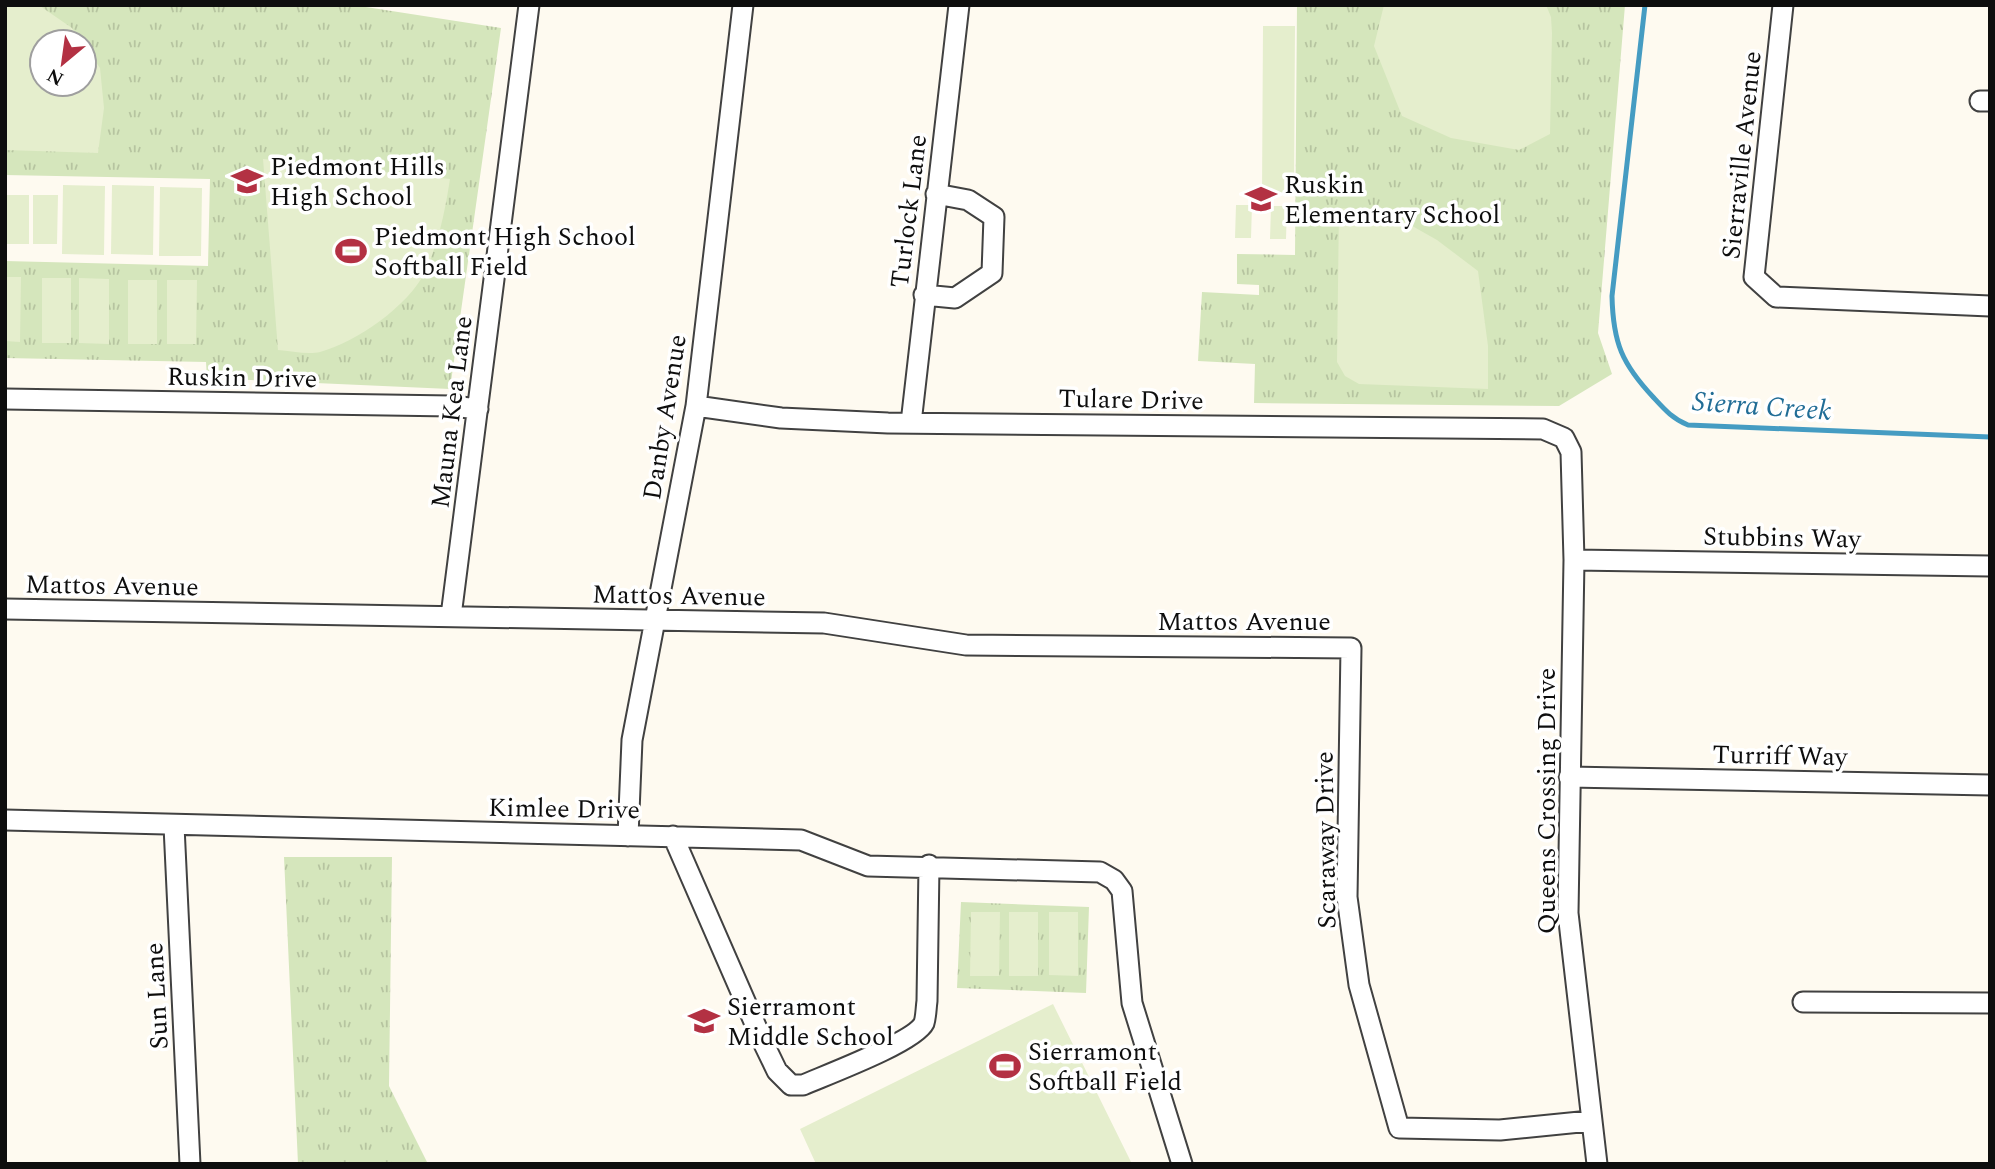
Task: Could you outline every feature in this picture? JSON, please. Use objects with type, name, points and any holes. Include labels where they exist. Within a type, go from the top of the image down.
[{"type":"street","name":"Mauna Kea Lane","points":[[451,617],[529,5]]},
{"type":"street","name":"Danby Avenue","points":[[628,836],[632,740],[696,406],[743,5]]},
{"type":"street","name":"Turlock Lane","points":[[911,423],[959,5]]},
{"type":"street","name":"Sierraville Avenue","points":[[1783,5],[1754,276],[1776,297],[1990,306]]},
{"type":"street","points":[[924,295],[956,298],[992,273],[994,217],[968,200],[936,194]]},
{"type":"street","name":"Ruskin Drive","points":[[5,399],[438,406],[478,409]]},
{"type":"street","name":"Tulare Drive","points":[[696,406],[781,418],[911,423],[1543,429],[1564,438]]},
{"type":"street","name":"Queens Crossing Drive","points":[[1564,438],[1570,452],[1574,560],[1569,913],[1590,1121],[1597,1164]]},
{"type":"street","name":"Stubbins Way","points":[[1574,560],[1990,566]]},
{"type":"street","name":"Mattos Avenue","points":[[5,609],[824,624],[966,645],[1351,648]]},
{"type":"street","name":"Scaraway Drive","points":[[1351,648],[1347,897],[1359,985],[1399,1128],[1500,1130],[1590,1121]]},
{"type":"street","name":"Turriff Way","points":[[1569,777],[1990,785]]},
{"type":"street","name":"Kimlee Drive","points":[[5,820],[174,827],[801,840],[868,866],[929,865],[1083,869],[1100,872],[1114,880],[1122,891],[1132,1003],[1182,1164]]},
{"type":"street","name":"Sun Lane","points":[[174,827],[190,1164]]},
{"type":"street","points":[[673,836],[762,1040],[778,1071],[791,1085],[803,1085],[894,1045],[918,1031],[924,1023],[928,965],[929,865]]},
{"type":"street","points":[[1803,1002],[1990,1003]]},
{"type":"green space","name":"Piedmont Hills High School","points":[[5,5],[353,5],[501,28],[450,389],[207,378],[206,362],[5,358],[5,261],[208,266],[210,179],[5,175]]},
{"type":"green space","points":[[5,5],[40,6],[72,28],[28,28],[28,98],[98,98],[98,65],[104,108],[98,153],[5,150]]},
{"type":"green space","points":[[1297,5],[1625,5],[1598,333],[1612,374],[1559,406],[1254,403],[1255,364],[1198,361],[1202,292],[1259,295],[1259,285],[1237,284],[1237,254],[1295,255]]},
{"type":"green space","points":[[1384,5],[1546,5],[1551,17],[1552,33],[1550,134],[1519,150],[1451,138],[1402,116],[1374,46]]},
{"type":"green space","points":[[1263,26],[1295,26],[1294,194],[1262,194]]},
{"type":"green space","name":"Piedmont High School Softball Field","points":[[263,159],[450,179],[438,238],[417,285],[380,321],[350,340],[320,352],[278,350]]},
{"type":"green space","points":[[63,185],[105,186],[104,255],[62,254]]},
{"type":"green space","points":[[112,185],[154,186],[153,255],[111,254]]},
{"type":"green space","points":[[160,187],[202,188],[201,256],[159,256]]},
{"type":"green space","points":[[5,195],[29,195],[29,244],[5,244]]},
{"type":"green space","points":[[33,195],[58,195],[57,244],[33,244]]},
{"type":"green space","points":[[1236,205],[1252,205],[1251,238],[1235,238]]},
{"type":"green space","points":[[1271,206],[1287,206],[1286,239],[1270,239]]},
{"type":"green space","points":[[1339,208],[1384,210],[1437,240],[1478,271],[1488,346],[1488,389],[1359,384],[1345,376],[1337,362]]},
{"type":"green space","points":[[5,277],[21,277],[20,342],[5,341]]},
{"type":"green space","points":[[42,278],[71,278],[71,343],[42,343]]},
{"type":"green space","points":[[79,278],[109,279],[109,344],[79,343]]},
{"type":"green space","points":[[128,280],[157,280],[157,344],[128,344]]},
{"type":"green space","points":[[167,280],[197,280],[196,344],[167,344]]},
{"type":"green space","points":[[284,857],[392,857],[389,1086],[428,1164],[298,1164]]},
{"type":"green space","points":[[961,902],[1089,907],[1086,993],[957,988]]},
{"type":"green space","points":[[971,912],[1000,912],[999,976],[970,976]]},
{"type":"green space","points":[[1009,912],[1038,912],[1038,976],[1009,976]]},
{"type":"green space","points":[[1049,912],[1078,912],[1078,976],[1049,975]]},
{"type":"green space","name":"Sierramont Softball Field","points":[[1053,1004],[1132,1164],[816,1164],[800,1129]]},
{"type":"waterway","name":"Sierra Creek","points":[[1645,5],[1612,296],[1614,327],[1621,352],[1643,386],[1670,414],[1688,425],[1990,437]]},
{"type":"place","name":"Piedmont Hills High School","points":[[247,181]]},
{"type":"place","name":"Ruskin Elementary School","points":[[1261,199]]},
{"type":"place","name":"Piedmont High School Softball Field","points":[[351,251]]},
{"type":"place","name":"Sierramont Middle School","points":[[704,1021]]},
{"type":"place","name":"Sierramont Softball Field","points":[[1005,1066]]}]
